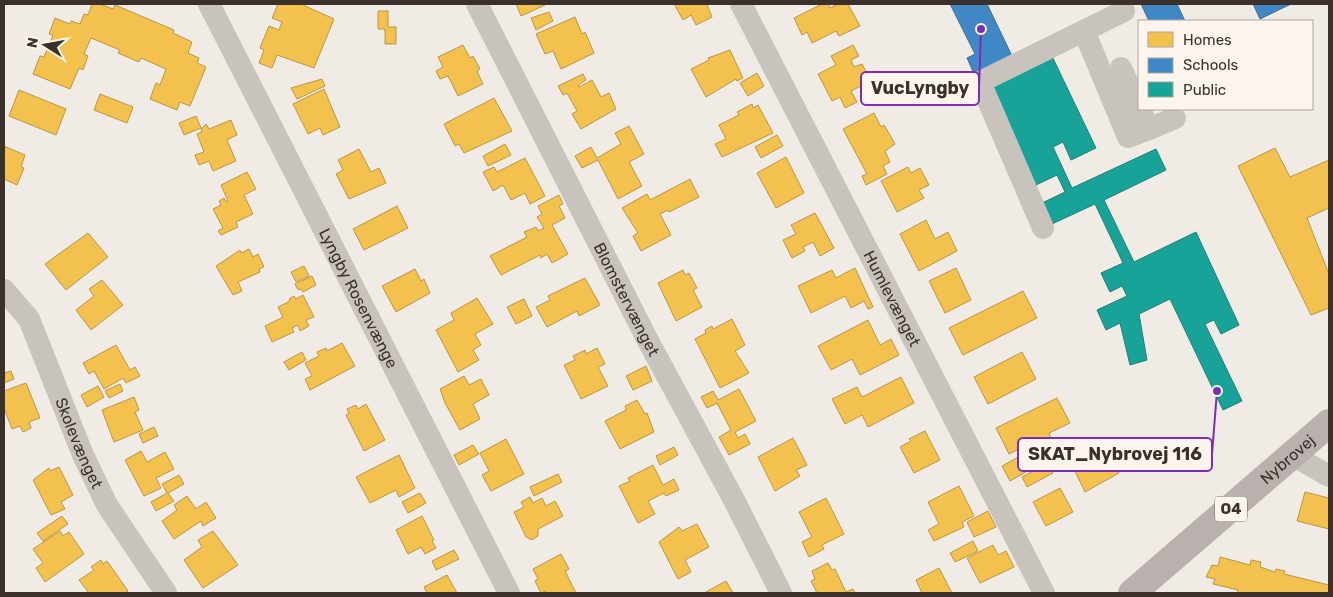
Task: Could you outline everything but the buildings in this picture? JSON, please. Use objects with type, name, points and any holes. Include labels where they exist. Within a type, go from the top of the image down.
[{"type":"main road","name":"Nybrovej","points":[[1132,593],[1294,456],[1329,423]]},
{"type":"street","name":"Lyngby Rosenvænge","points":[[209,4],[509,593]]},
{"type":"street","name":"Blomstervænget","points":[[477,4],[646,337],[734,500],[780,593]]},
{"type":"street","name":"Humlevænget","points":[[741,4],[1044,593]]},
{"type":"street","points":[[1043,228],[980,82],[1124,11]]},
{"type":"street","points":[[1084,31],[1128,137],[1143,115],[1175,118]]},
{"type":"street","points":[[1121,68],[1138,104]]},
{"type":"street","name":"Skolevænget","points":[[4,290],[29,319],[83,454],[107,505],[166,593]]},
{"type":"street","points":[[1294,456],[1329,476]]},
{"type":"place","name":"VucLyngby","points":[[981,29]]},
{"type":"place","name":"SKAT_Nybrovej 116","points":[[1217,391]]}]
